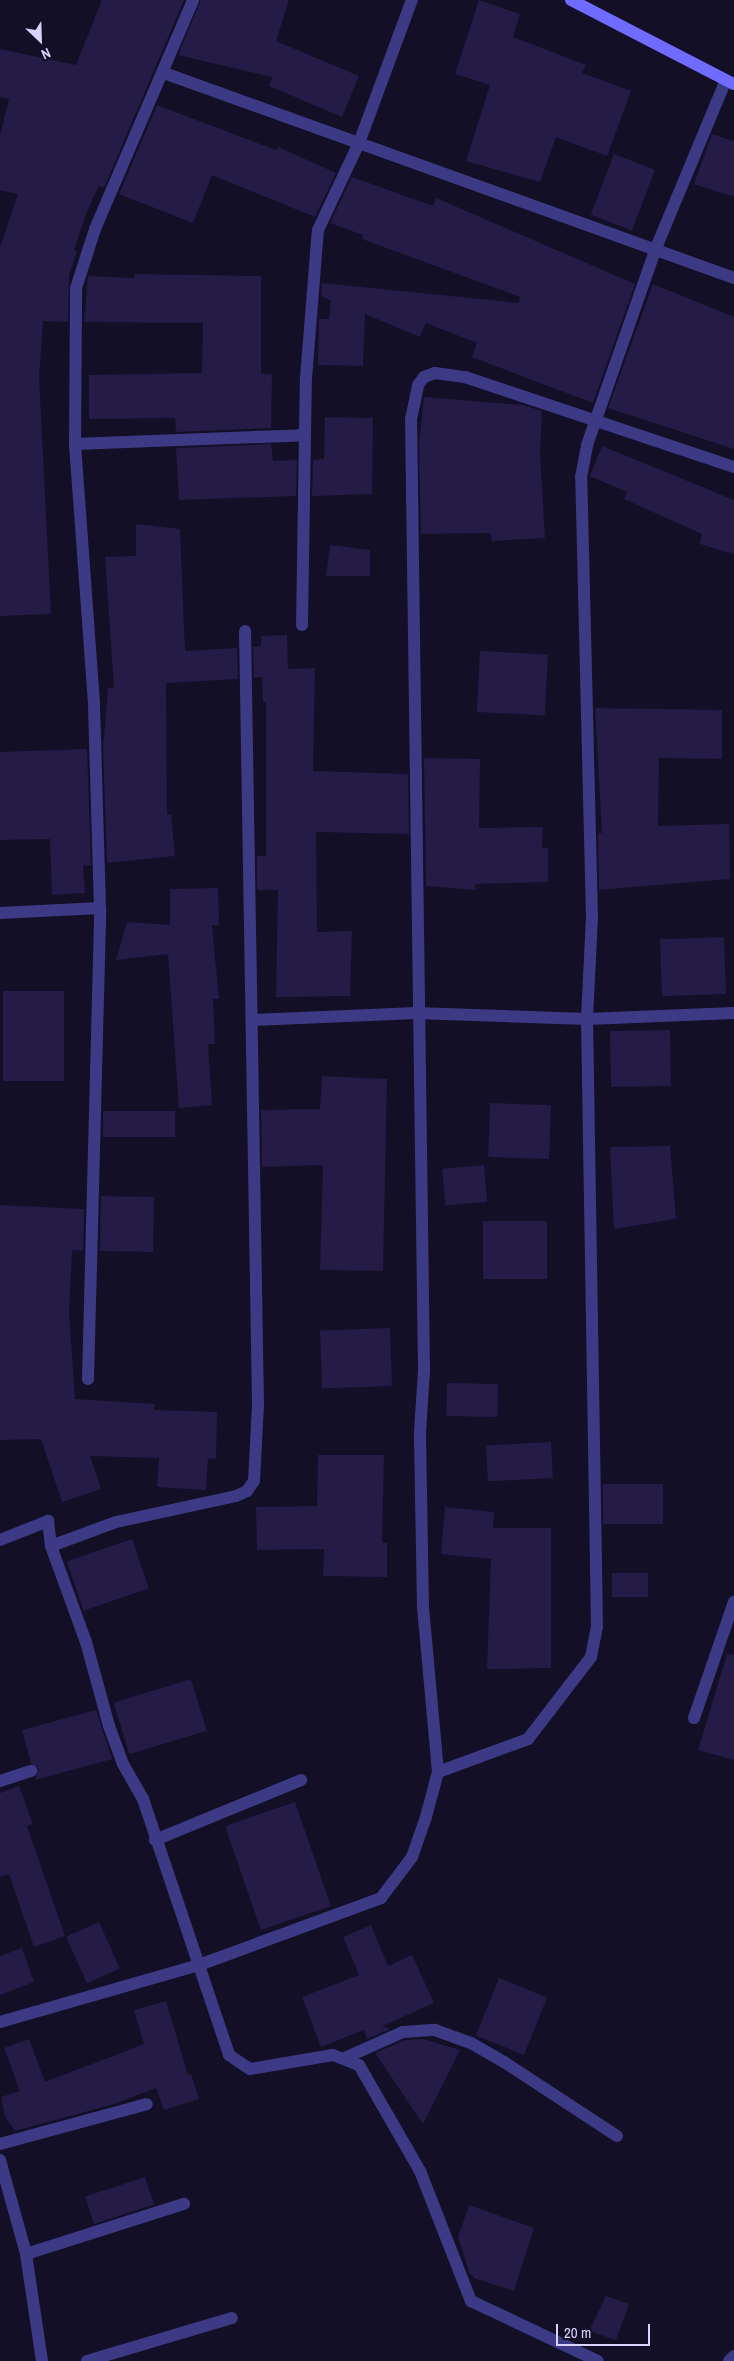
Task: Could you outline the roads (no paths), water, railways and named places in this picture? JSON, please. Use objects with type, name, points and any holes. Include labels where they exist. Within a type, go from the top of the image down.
[{"type":"street","points":[[88,1379],[100,908],[94,703],[75,444],[76,288],[95,229],[164,73],[193,0]]},
{"type":"street","points":[[302,625],[305,435],[318,230],[359,143],[412,0]]},
{"type":"street","points":[[438,1772],[528,1739],[591,1657],[597,1627],[587,1019],[592,918],[581,477],[587,445],[597,421],[656,248],[730,83],[590,5],[571,0]]},
{"type":"street","points":[[164,73],[656,248],[734,278]]},
{"type":"street","points":[[0,2022],[199,1965],[381,1898],[412,1857],[438,1772],[423,1608],[420,1432],[424,1370],[416,1013],[410,420],[415,394],[424,377],[435,373],[465,377],[734,467]]},
{"type":"street","points":[[75,444],[305,435]]},
{"type":"street","points":[[51,1546],[116,1522],[236,1496],[247,1491],[254,1482],[258,1405],[245,631]]},
{"type":"street","points":[[0,913],[100,908]]},
{"type":"street","points":[[252,1020],[416,1013],[587,1019],[734,1014]]},
{"type":"street","points":[[0,1540],[48,1521],[51,1546],[86,1642],[109,1726],[123,1764],[143,1799],[226,2047],[238,2065],[250,2069],[333,2055],[347,2058],[370,2081],[420,2171],[471,2301],[598,2361]]},
{"type":"street","points":[[694,1718],[734,1602]]},
{"type":"street","points":[[0,1780],[31,1771]]},
{"type":"street","points":[[156,1840],[301,1780]]},
{"type":"street","points":[[347,2058],[403,2032],[435,2030],[471,2043],[504,2062],[617,2136]]},
{"type":"street","points":[[0,2144],[147,2104]]},
{"type":"street","points":[[0,2160],[26,2254],[42,2361]]},
{"type":"street","points":[[26,2254],[184,2204]]},
{"type":"street","points":[[87,2361],[232,2318]]},
{"type":"street","points":[[729,2361],[734,2356]]}]
